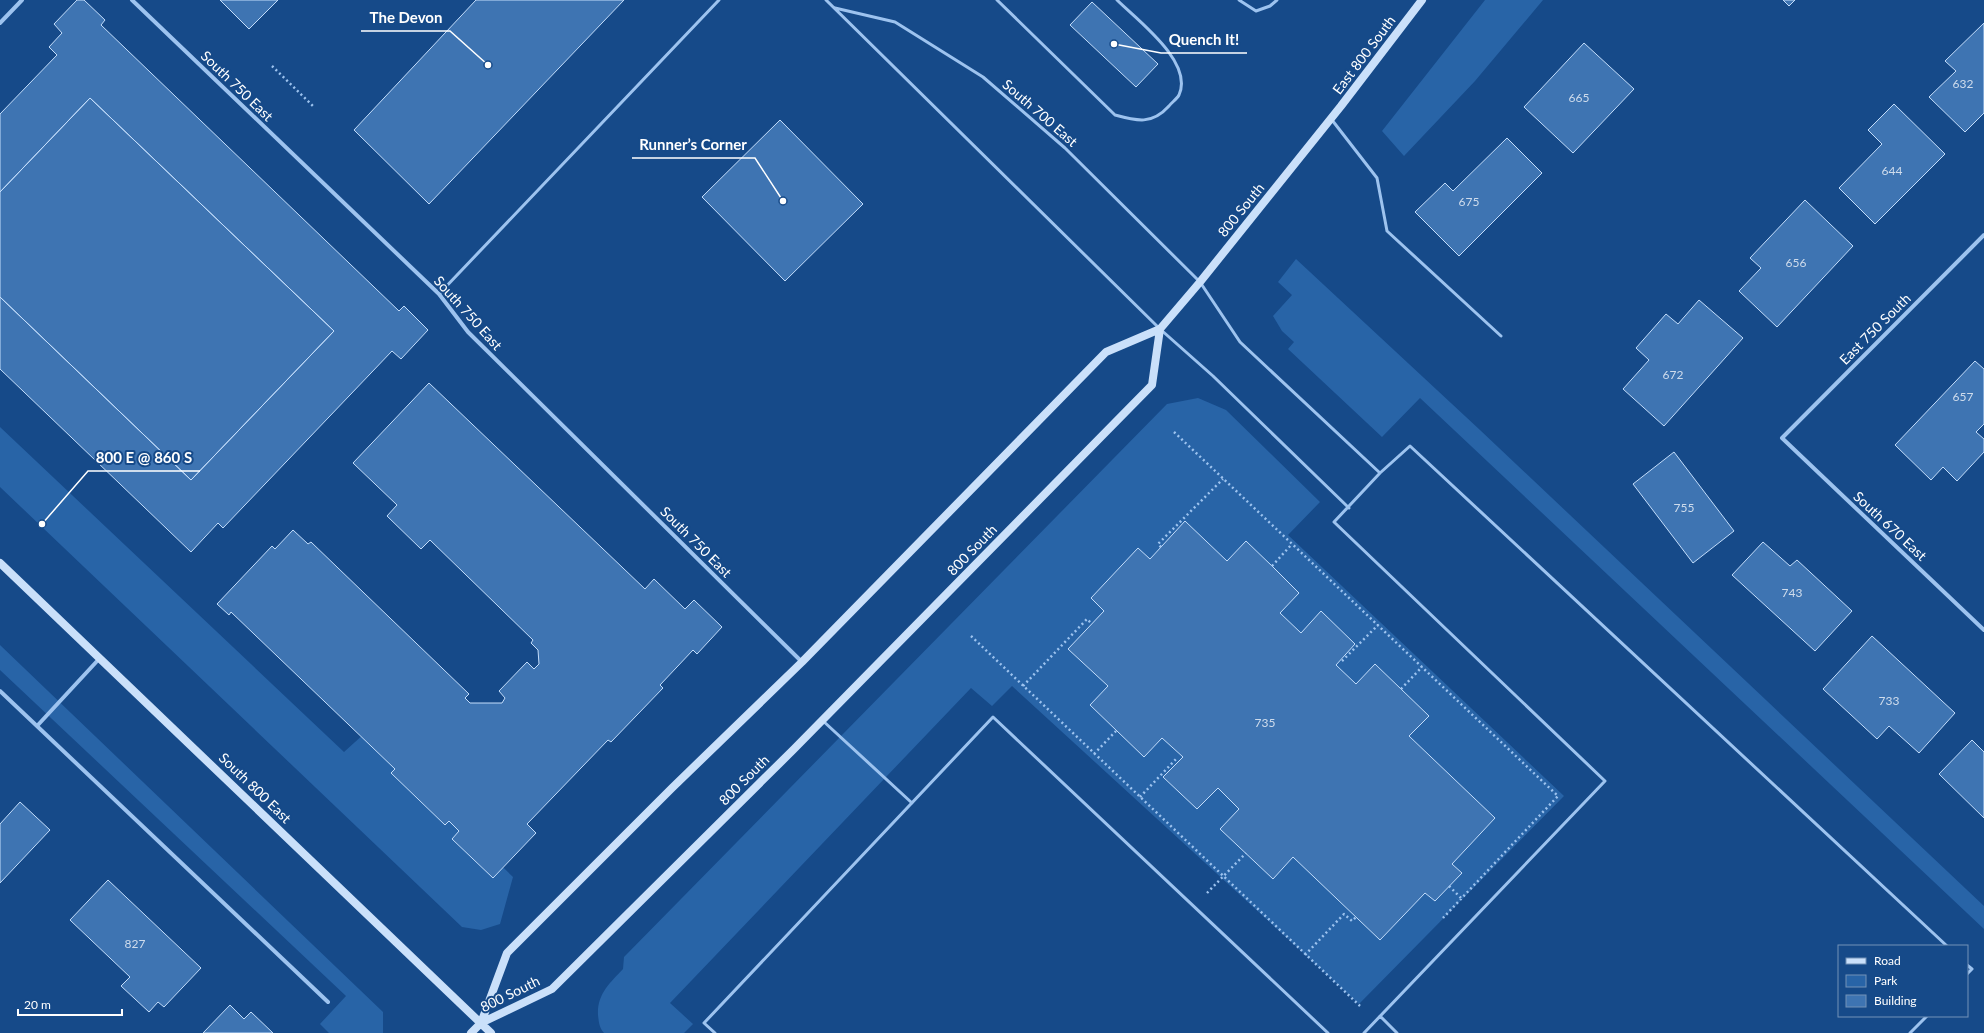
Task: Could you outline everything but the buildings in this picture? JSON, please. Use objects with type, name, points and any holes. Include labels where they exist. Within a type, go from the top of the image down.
[{"type":"main road","name":"East 800 South","points":[[1341,106],[1422,0]]},
{"type":"main road","name":"800 South","points":[[481,1023],[507,953],[672,788],[802,662],[1106,352],[1160,329],[1200,282],[1341,106]]},
{"type":"main road","name":"800 South","points":[[481,1023],[552,989],[822,720],[1152,385],[1160,329]]},
{"type":"main road","name":"South 800 East","points":[[0,563],[491,1033]]},
{"type":"main road","points":[[471,1033],[481,1023]]},
{"type":"street","points":[[0,23],[22,0]]},
{"type":"street","name":"South 750 East","points":[[132,0],[439,294],[468,332],[802,662]]},
{"type":"street","name":"East 750 South","points":[[1782,438],[1984,235]]},
{"type":"street","name":"South 670 East","points":[[1782,438],[1984,630]]},
{"type":"street","points":[[38,726],[99,659]]},
{"type":"street","points":[[0,691],[328,1002]]},
{"type":"lane","points":[[439,294],[719,0]]},
{"type":"lane","name":"South 700 East","points":[[826,0],[1160,329],[1213,376],[1349,508]]},
{"type":"lane","points":[[997,0],[1116,115],[1132,120],[1149,120],[1164,112],[1179,95],[1181,76],[1173,57],[1117,0]]},
{"type":"lane","points":[[1239,0],[1256,11],[1270,6],[1277,0]]},
{"type":"lane","name":"South 700 East","points":[[835,8],[894,22],[983,77],[1065,148],[1200,282],[1240,342],[1380,473]]},
{"type":"lane","points":[[1331,118],[1377,178],[1387,231],[1501,336]]},
{"type":"lane","points":[[1364,1033],[1604,781],[1334,522],[1349,508],[1380,473],[1410,446],[1946,945]]},
{"type":"lane","points":[[715,1033],[704,1023],[993,717],[1328,1033]]},
{"type":"lane","points":[[822,720],[912,803]]},
{"type":"lane","points":[[1968,966],[1972,969],[1968,973]]},
{"type":"lane","points":[[1380,1016],[1397,1033]]},
{"type":"lane","points":[[1910,1033],[1926,1017]]},
{"type":"path","points":[[272,66],[314,107]]},
{"type":"path","points":[[1174,432],[1558,796],[1440,921]]},
{"type":"path","points":[[1161,547],[1158,544],[1223,479]]},
{"type":"path","points":[[1272,566],[1292,544]]},
{"type":"path","points":[[1023,686],[1087,619],[1092,624]]},
{"type":"path","points":[[1342,661],[1378,625]]},
{"type":"path","points":[[971,636],[1360,1007],[1366,1001]]},
{"type":"path","points":[[1401,689],[1422,667]]},
{"type":"path","points":[[1094,754],[1116,731]]},
{"type":"path","points":[[1140,797],[1177,758]]},
{"type":"path","points":[[1194,907],[1246,853]]},
{"type":"path","points":[[1449,886],[1462,898]]},
{"type":"path","points":[[1305,955],[1344,914],[1352,921],[1356,917]]},
{"type":"green space","points":[[1485,0],[1543,0],[1475,81],[1404,156],[1382,131]]},
{"type":"green space","points":[[1296,259],[1480,430],[1984,906],[1984,929],[1420,398],[1382,437],[1288,349],[1294,342],[1282,331],[1273,316],[1292,295],[1278,282]]},
{"type":"green space","points":[[1198,398],[1226,410],[1320,502],[1288,535],[1564,796],[1359,1004],[1012,686],[992,706],[971,688],[670,1003],[693,1024],[684,1033],[604,1033],[600,1027],[598,1008],[605,989],[623,969],[624,957],[1167,404]]},
{"type":"green space","points":[[0,427],[344,752],[365,733],[513,877],[500,924],[481,930],[462,927],[0,487]]},
{"type":"green space","points":[[0,645],[383,1012],[383,1033],[329,1033],[320,1024],[346,996],[0,670]]},
{"type":"place","name":"Quench It!","points":[[1114,44]]},
{"type":"place","name":"The Devon","points":[[488,65]]},
{"type":"place","name":"Runner’s Corner","points":[[783,201]]},
{"type":"place","name":"800 E @ 860 S","points":[[42,524]]}]
